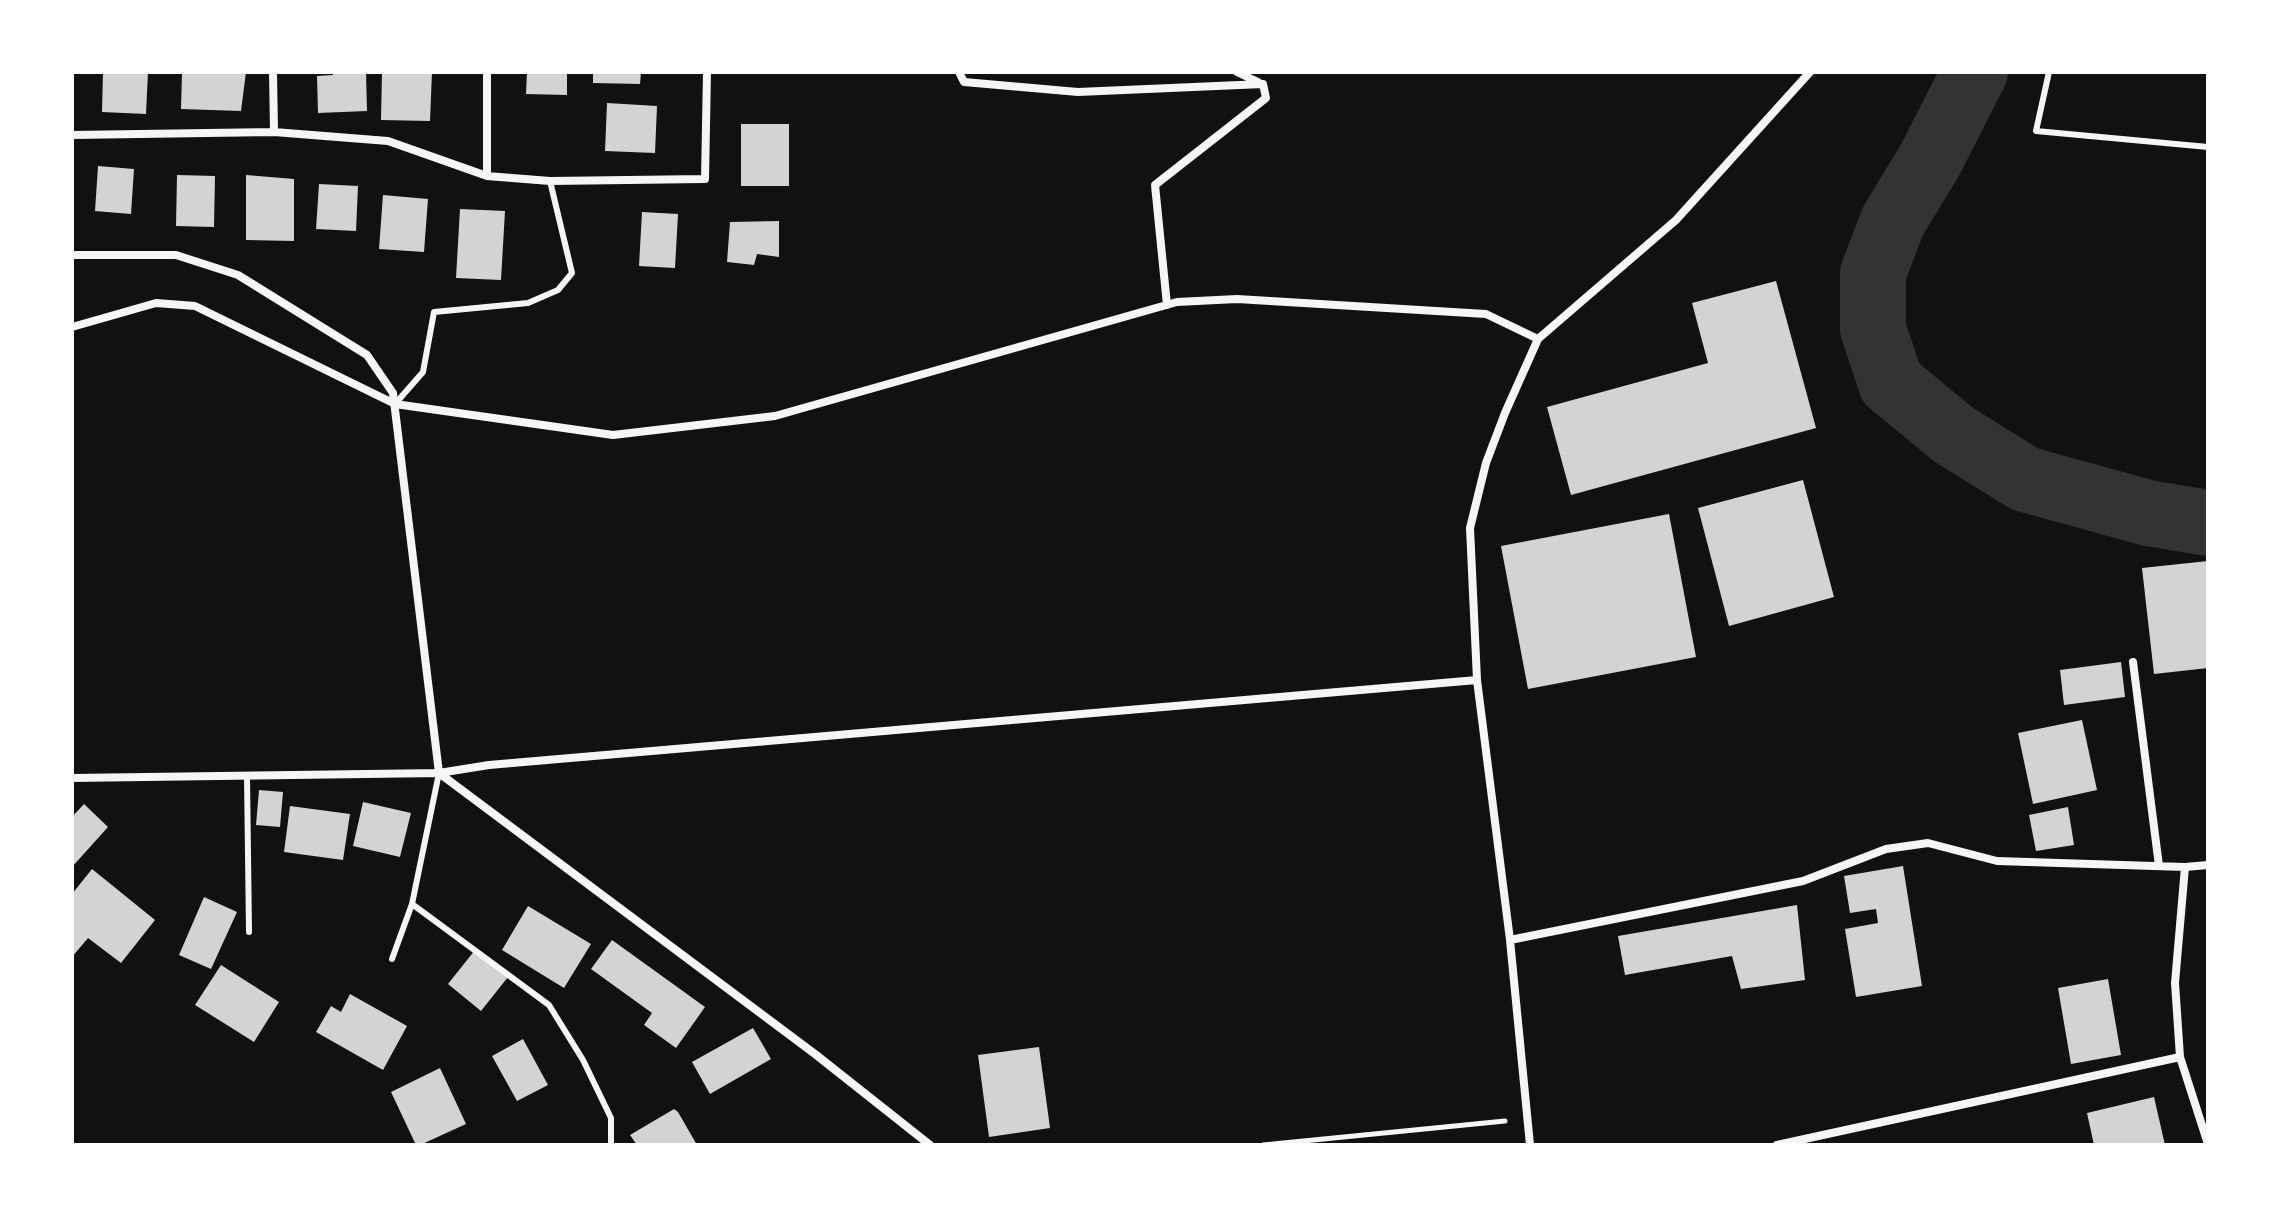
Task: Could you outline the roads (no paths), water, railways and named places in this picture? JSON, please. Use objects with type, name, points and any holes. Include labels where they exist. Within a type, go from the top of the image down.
[{"type":"street","points":[[273,72],[274,132]]},
{"type":"street","points":[[487,72],[487,176]]},
{"type":"street","points":[[72,135],[274,132],[388,141],[487,176],[550,181],[705,179],[707,72]]},
{"type":"street","points":[[959,72],[964,82],[1078,92],[1263,84]]},
{"type":"street","points":[[1237,72],[1263,84]]},
{"type":"street","points":[[1530,1145],[1510,940],[1477,680],[1470,528],[1486,463],[1538,339],[1676,220],[1810,72]]},
{"type":"street","points":[[1167,305],[1155,185],[1266,98],[1263,84]]},
{"type":"street","points":[[72,255],[176,255],[238,275],[367,355],[393,393],[395,404],[439,773],[815,1054],[930,1145]]},
{"type":"street","points":[[72,327],[156,303],[195,306],[395,404],[613,435],[775,416],[1177,302],[1237,299],[1486,314],[1538,339]]},
{"type":"street","points":[[2133,662],[2159,866]]},
{"type":"street","points":[[72,778],[439,773],[489,765],[1477,680]]},
{"type":"street","points":[[1510,940],[1803,881],[1886,849],[1928,843],[1997,861],[2185,867],[2208,865]]},
{"type":"street","points":[[2185,867],[2175,983],[2180,1057],[2208,1143]]},
{"type":"street","points":[[1777,1145],[2180,1057]]},
{"type":"lane","points":[[2049,72],[2036,131],[2208,147]]},
{"type":"lane","points":[[395,404],[423,372],[434,312],[528,303],[558,290],[572,273],[550,181]]},
{"type":"lane","points":[[392,959],[412,904],[439,773]]},
{"type":"lane","points":[[247,776],[249,932]]},
{"type":"lane","points":[[412,904],[549,1005],[583,1060],[611,1118],[611,1145]]},
{"type":"waterway","points":[[1975,72],[1930,160],[1893,221],[1873,273],[1873,329],[1891,383],[1954,435],[2025,479],[2148,513],[2208,523]]}]
